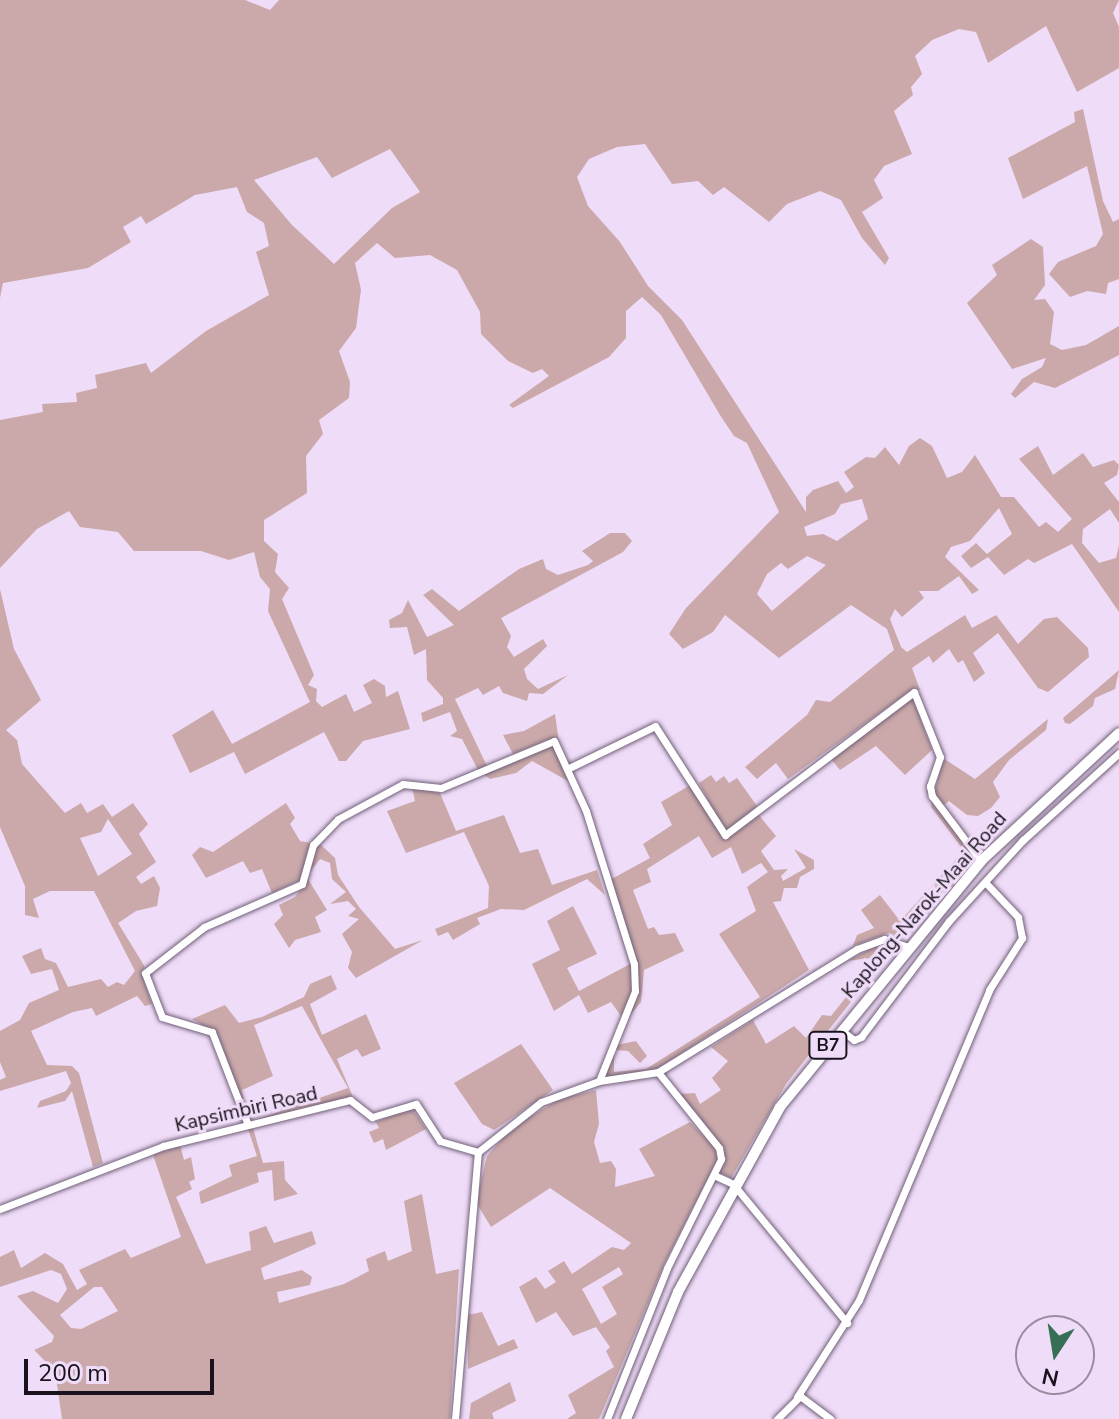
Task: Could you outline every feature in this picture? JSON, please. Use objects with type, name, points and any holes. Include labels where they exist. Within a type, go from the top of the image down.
[{"type":"highway","name":"Kaplong-Narok-Maai Road","points":[[626,1419],[733,1184],[780,1107],[981,861],[1073,772],[1119,733]]},
{"type":"street","points":[[567,769],[655,726],[725,835],[914,692],[940,757],[930,786],[932,796],[981,861]]},
{"type":"street","points":[[248,1125],[212,1032],[162,1017],[145,973],[204,927],[302,884],[310,851],[329,826],[396,787],[441,788],[554,741],[586,811],[636,977],[599,1081]]},
{"type":"street","points":[[841,1030],[854,1040],[861,1037],[985,882],[1119,753]]},
{"type":"street","points":[[1073,772],[1085,783]]},
{"type":"street","points":[[777,1419],[797,1397],[847,1323],[910,1187],[989,990],[1022,938],[1018,917],[985,882]]},
{"type":"street","points":[[455,1419],[478,1152],[541,1102],[599,1081],[658,1072],[857,949],[884,939],[909,947]]},
{"type":"street","points":[[607,1419],[667,1268],[716,1176],[719,1148],[658,1072]]},
{"type":"street","name":"Kapsimbiri Road","points":[[0,1209],[163,1146],[350,1100],[372,1117],[411,1104],[420,1108],[440,1141],[478,1152]]},
{"type":"street","points":[[716,1176],[733,1184],[847,1323]]},
{"type":"street","points":[[626,1370],[643,1376]]},
{"type":"street","points":[[797,1397],[830,1419]]},
{"type":"shaded area","points":[[0,0],[245,0],[270,10],[279,0],[1119,0],[1113,13],[1119,27],[1119,68],[1077,92],[1046,26],[988,63],[976,32],[959,29],[932,40],[915,56],[922,74],[911,87],[913,95],[894,111],[912,154],[884,166],[874,180],[883,198],[862,212],[889,258],[885,265],[862,238],[841,200],[820,191],[787,204],[769,222],[724,187],[713,195],[698,181],[672,184],[645,144],[617,147],[589,159],[577,177],[588,206],[620,242],[648,286],[682,320],[806,512],[806,497],[813,490],[838,481],[846,493],[854,487],[844,472],[866,457],[875,458],[885,447],[899,465],[909,446],[920,438],[932,446],[947,478],[962,472],[975,455],[1001,497],[1014,497],[1039,527],[1046,522],[1058,532],[1072,519],[1019,459],[1038,446],[1053,475],[1083,453],[1093,467],[1114,460],[1119,465],[1117,475],[1104,483],[1119,502],[1119,523],[1110,509],[1083,529],[1082,543],[1099,563],[1116,558],[1119,545],[1119,612],[1072,544],[1034,563],[1028,559],[1004,575],[988,557],[971,568],[961,556],[976,543],[987,554],[1012,534],[999,508],[970,541],[951,547],[945,557],[979,590],[972,594],[959,576],[938,591],[919,591],[924,598],[902,617],[895,609],[890,619],[901,647],[907,652],[965,615],[972,628],[996,615],[1018,644],[1044,619],[1057,617],[1088,648],[1089,657],[1048,692],[1038,688],[998,633],[973,653],[985,673],[974,682],[963,660],[958,663],[949,649],[933,663],[929,656],[912,668],[920,690],[910,691],[788,779],[776,763],[757,779],[745,767],[807,715],[816,700],[830,702],[894,650],[887,629],[851,605],[779,658],[725,615],[713,632],[683,649],[669,634],[686,608],[779,512],[747,443],[734,436],[661,315],[642,297],[626,311],[626,338],[609,357],[513,408],[509,405],[549,376],[542,369],[533,373],[508,361],[481,334],[480,312],[457,270],[430,255],[395,258],[377,243],[355,263],[361,290],[356,328],[339,351],[350,382],[349,398],[319,420],[323,434],[306,456],[307,493],[264,520],[264,541],[278,554],[275,572],[289,588],[282,599],[314,675],[308,685],[317,689],[316,701],[322,707],[346,694],[354,712],[372,703],[363,685],[374,679],[385,686],[386,697],[398,691],[410,729],[363,741],[346,761],[339,761],[324,732],[245,774],[234,752],[190,773],[172,735],[213,710],[232,744],[310,702],[268,611],[270,589],[260,577],[254,552],[229,560],[201,551],[134,551],[118,532],[80,527],[69,511],[37,529],[0,568],[0,420],[43,412],[42,404],[77,402],[76,393],[97,388],[95,375],[146,363],[151,373],[206,331],[269,295],[256,252],[269,246],[264,223],[247,212],[237,187],[195,195],[146,224],[141,216],[123,227],[131,242],[88,268],[3,283],[0,298]],"holes":[[[390,149],[420,192],[392,208],[334,264],[292,225],[254,180],[317,157],[332,178]],[[862,499],[868,519],[837,541],[823,534],[807,536],[804,527],[835,514],[841,504]],[[807,556],[826,565],[772,611],[757,594],[767,574],[781,563],[788,569]]]},
{"type":"shaded area","points":[[1083,109],[1103,201],[1113,222],[1119,219],[1119,279],[1108,283],[1106,294],[1087,291],[1070,297],[1049,274],[1058,262],[1096,246],[1103,234],[1087,166],[1023,199],[1008,158],[1075,122],[1074,112]]},
{"type":"shaded area","points":[[1031,239],[1043,247],[1045,285],[1034,300],[1045,299],[1054,312],[1050,344],[1062,350],[1086,345],[1119,326],[1119,355],[1055,388],[1034,382],[1015,398],[1011,394],[1022,379],[1042,367],[1046,358],[1012,369],[967,303],[997,275],[992,265]]},
{"type":"shaded area","points":[[610,533],[625,533],[632,541],[623,552],[501,618],[511,636],[507,647],[514,657],[543,639],[547,646],[524,669],[527,679],[538,689],[568,675],[543,694],[529,693],[527,701],[503,693],[499,686],[483,695],[478,688],[455,699],[487,766],[478,770],[462,739],[450,736],[457,731],[450,712],[423,722],[421,713],[443,704],[443,698],[427,680],[426,649],[414,655],[407,627],[390,628],[389,620],[402,613],[408,600],[427,637],[454,625],[423,595],[432,589],[459,611],[519,569],[543,559],[546,569],[558,575],[588,565],[593,561],[582,551]]},
{"type":"shaded area","points":[[0,589],[14,649],[41,700],[6,730],[17,740],[22,764],[65,813],[81,803],[87,813],[103,804],[112,817],[133,803],[148,824],[139,834],[156,862],[136,877],[141,884],[154,876],[160,888],[157,906],[136,911],[118,923],[145,967],[141,973],[152,1004],[145,1006],[137,996],[96,1016],[92,1008],[73,1012],[31,1031],[47,1065],[72,1066],[79,1073],[103,1163],[93,1167],[72,1091],[65,1101],[37,1108],[40,1101],[66,1091],[71,1083],[66,1071],[0,1091],[0,1080],[6,1077],[0,1062],[0,1031],[20,1020],[29,1003],[59,990],[52,969],[31,974],[22,956],[41,948],[45,959],[56,963],[68,987],[101,979],[108,987],[117,982],[124,985],[135,971],[94,891],[50,891],[33,899],[39,918],[25,915],[25,886],[0,827]],"holes":[[[108,819],[132,854],[98,876],[80,838],[101,832]]]},
{"type":"shaded area","points":[[1119,670],[1115,689],[1095,698],[1093,706],[1070,724],[1065,723],[1063,718]]},
{"type":"shaded area","points":[[912,696],[932,750],[905,775],[876,746],[840,770],[831,759]]},
{"type":"shaded area","points":[[555,714],[559,742],[550,739],[513,754],[503,735],[524,731]]},
{"type":"shaded area","points":[[1048,719],[1046,730],[1009,760],[993,782],[1000,797],[991,808],[978,816],[967,815],[949,801],[943,806],[934,795],[943,758],[975,779]]},
{"type":"shaded area","points":[[553,745],[568,781],[532,761],[516,773],[490,779],[483,774]]},
{"type":"shaded area","points":[[711,775],[716,782],[724,776],[729,783],[737,778],[757,806],[731,829],[723,827],[699,783]]},
{"type":"shaded area","points":[[694,783],[723,837],[758,814],[776,836],[761,851],[774,870],[788,869],[781,876],[783,881],[806,868],[794,849],[814,860],[814,869],[800,877],[797,888],[784,888],[781,901],[773,902],[809,970],[656,1070],[614,1077],[606,1075],[606,1065],[616,1045],[636,1041],[647,1056],[640,1063],[628,1051],[614,1050],[614,1072],[646,1069],[760,997],[719,934],[756,911],[747,887],[768,872],[761,863],[742,874],[731,847],[712,858],[699,836],[647,869],[651,882],[633,890],[648,929],[654,927],[659,935],[675,933],[684,951],[644,970],[641,1002],[626,1020],[638,989],[638,968],[608,881],[650,858],[643,844],[672,825],[661,802]]},
{"type":"shaded area","points":[[412,787],[440,793],[456,831],[504,815],[520,853],[538,849],[552,885],[597,870],[605,895],[587,879],[524,910],[501,909],[477,918],[480,924],[453,940],[448,932],[438,936],[435,929],[488,908],[489,886],[464,832],[406,853],[387,811],[415,801]]},
{"type":"shaded area","points":[[932,801],[975,857],[900,937],[889,933],[853,946],[857,935],[874,928],[861,910],[880,895],[900,921],[960,855],[962,848],[931,807]]},
{"type":"shaded area","points":[[286,803],[295,818],[290,824],[300,841],[310,843],[300,880],[272,893],[262,869],[250,873],[243,861],[206,878],[192,855],[200,847],[213,852]]},
{"type":"shaded area","points":[[320,844],[335,858],[338,875],[359,907],[395,949],[423,940],[356,978],[348,968],[352,952],[342,934],[359,919],[348,916],[356,909],[348,901],[330,904],[346,892],[332,879],[330,863],[320,859],[310,872],[313,851]]},
{"type":"shaded area","points":[[308,879],[327,910],[315,917],[321,932],[295,940],[289,948],[274,924],[283,915],[279,905],[295,897]]},
{"type":"shaded area","points":[[573,906],[597,954],[567,968],[579,991],[632,963],[633,988],[621,1016],[611,1002],[588,1013],[579,995],[554,1011],[532,964],[560,950],[547,921]]},
{"type":"shaded area","points":[[895,946],[786,1084],[731,1178],[720,1173],[721,1146],[679,1094],[695,1093],[700,1104],[721,1090],[712,1078],[728,1061],[711,1047],[753,1020],[766,1044],[794,1026],[806,1038],[822,1015],[831,1016],[878,957],[847,961],[874,947]]},
{"type":"shaded area","points":[[331,975],[337,989],[310,1004],[322,1035],[366,1014],[381,1049],[362,1057],[357,1049],[337,1059],[353,1097],[250,1122],[348,1088],[302,1006],[254,1025],[273,1076],[242,1090],[246,1115],[214,1032],[192,1019],[225,1005],[239,1023],[262,1017],[304,997],[310,984]]},
{"type":"shaded area","points":[[521,1044],[553,1090],[494,1130],[482,1124],[454,1083]]},
{"type":"shaded area","points":[[596,1090],[599,1124],[594,1142],[600,1163],[611,1161],[616,1169],[615,1187],[655,1176],[639,1149],[690,1122],[716,1149],[718,1158],[665,1262],[599,1419],[567,1419],[576,1413],[568,1395],[614,1367],[606,1351],[610,1347],[596,1327],[573,1336],[556,1312],[536,1323],[519,1287],[536,1277],[545,1289],[556,1282],[548,1271],[564,1261],[572,1274],[612,1247],[624,1250],[631,1243],[550,1188],[491,1227],[476,1202],[487,1156],[511,1129],[559,1099]],"holes":[[[619,1267],[623,1274],[602,1287],[617,1314],[601,1324],[582,1289]]]},
{"type":"shaded area","points":[[411,1107],[426,1129],[386,1150],[383,1139],[374,1143],[369,1132],[379,1128],[376,1122]]},
{"type":"shaded area","points":[[253,1128],[263,1163],[284,1161],[285,1180],[298,1194],[274,1201],[272,1170],[257,1173],[259,1182],[201,1204],[199,1192],[232,1176],[229,1165],[257,1156],[248,1129]]},
{"type":"shaded area","points":[[180,1145],[184,1160],[191,1157],[195,1179],[189,1182],[192,1189],[176,1197],[206,1264],[251,1250],[249,1232],[266,1226],[274,1243],[312,1231],[316,1244],[261,1268],[264,1280],[302,1270],[312,1277],[310,1285],[277,1292],[279,1303],[344,1284],[369,1271],[366,1259],[385,1251],[388,1261],[412,1251],[404,1201],[422,1194],[436,1274],[459,1269],[450,1419],[62,1419],[55,1371],[34,1350],[52,1342],[54,1336],[17,1296],[33,1291],[58,1303],[67,1289],[61,1274],[51,1270],[0,1287],[0,1257],[14,1250],[21,1268],[45,1253],[63,1264],[77,1290],[87,1284],[79,1270],[125,1249],[131,1258],[181,1237],[153,1155]],"holes":[[[94,1287],[102,1287],[118,1311],[81,1329],[71,1328],[60,1315]]]},
{"type":"shaded area","points":[[482,1312],[498,1346],[514,1339],[518,1348],[468,1369],[467,1315]]},
{"type":"shaded area","points":[[510,1382],[516,1401],[492,1413],[494,1419],[469,1419],[471,1403]]}]
